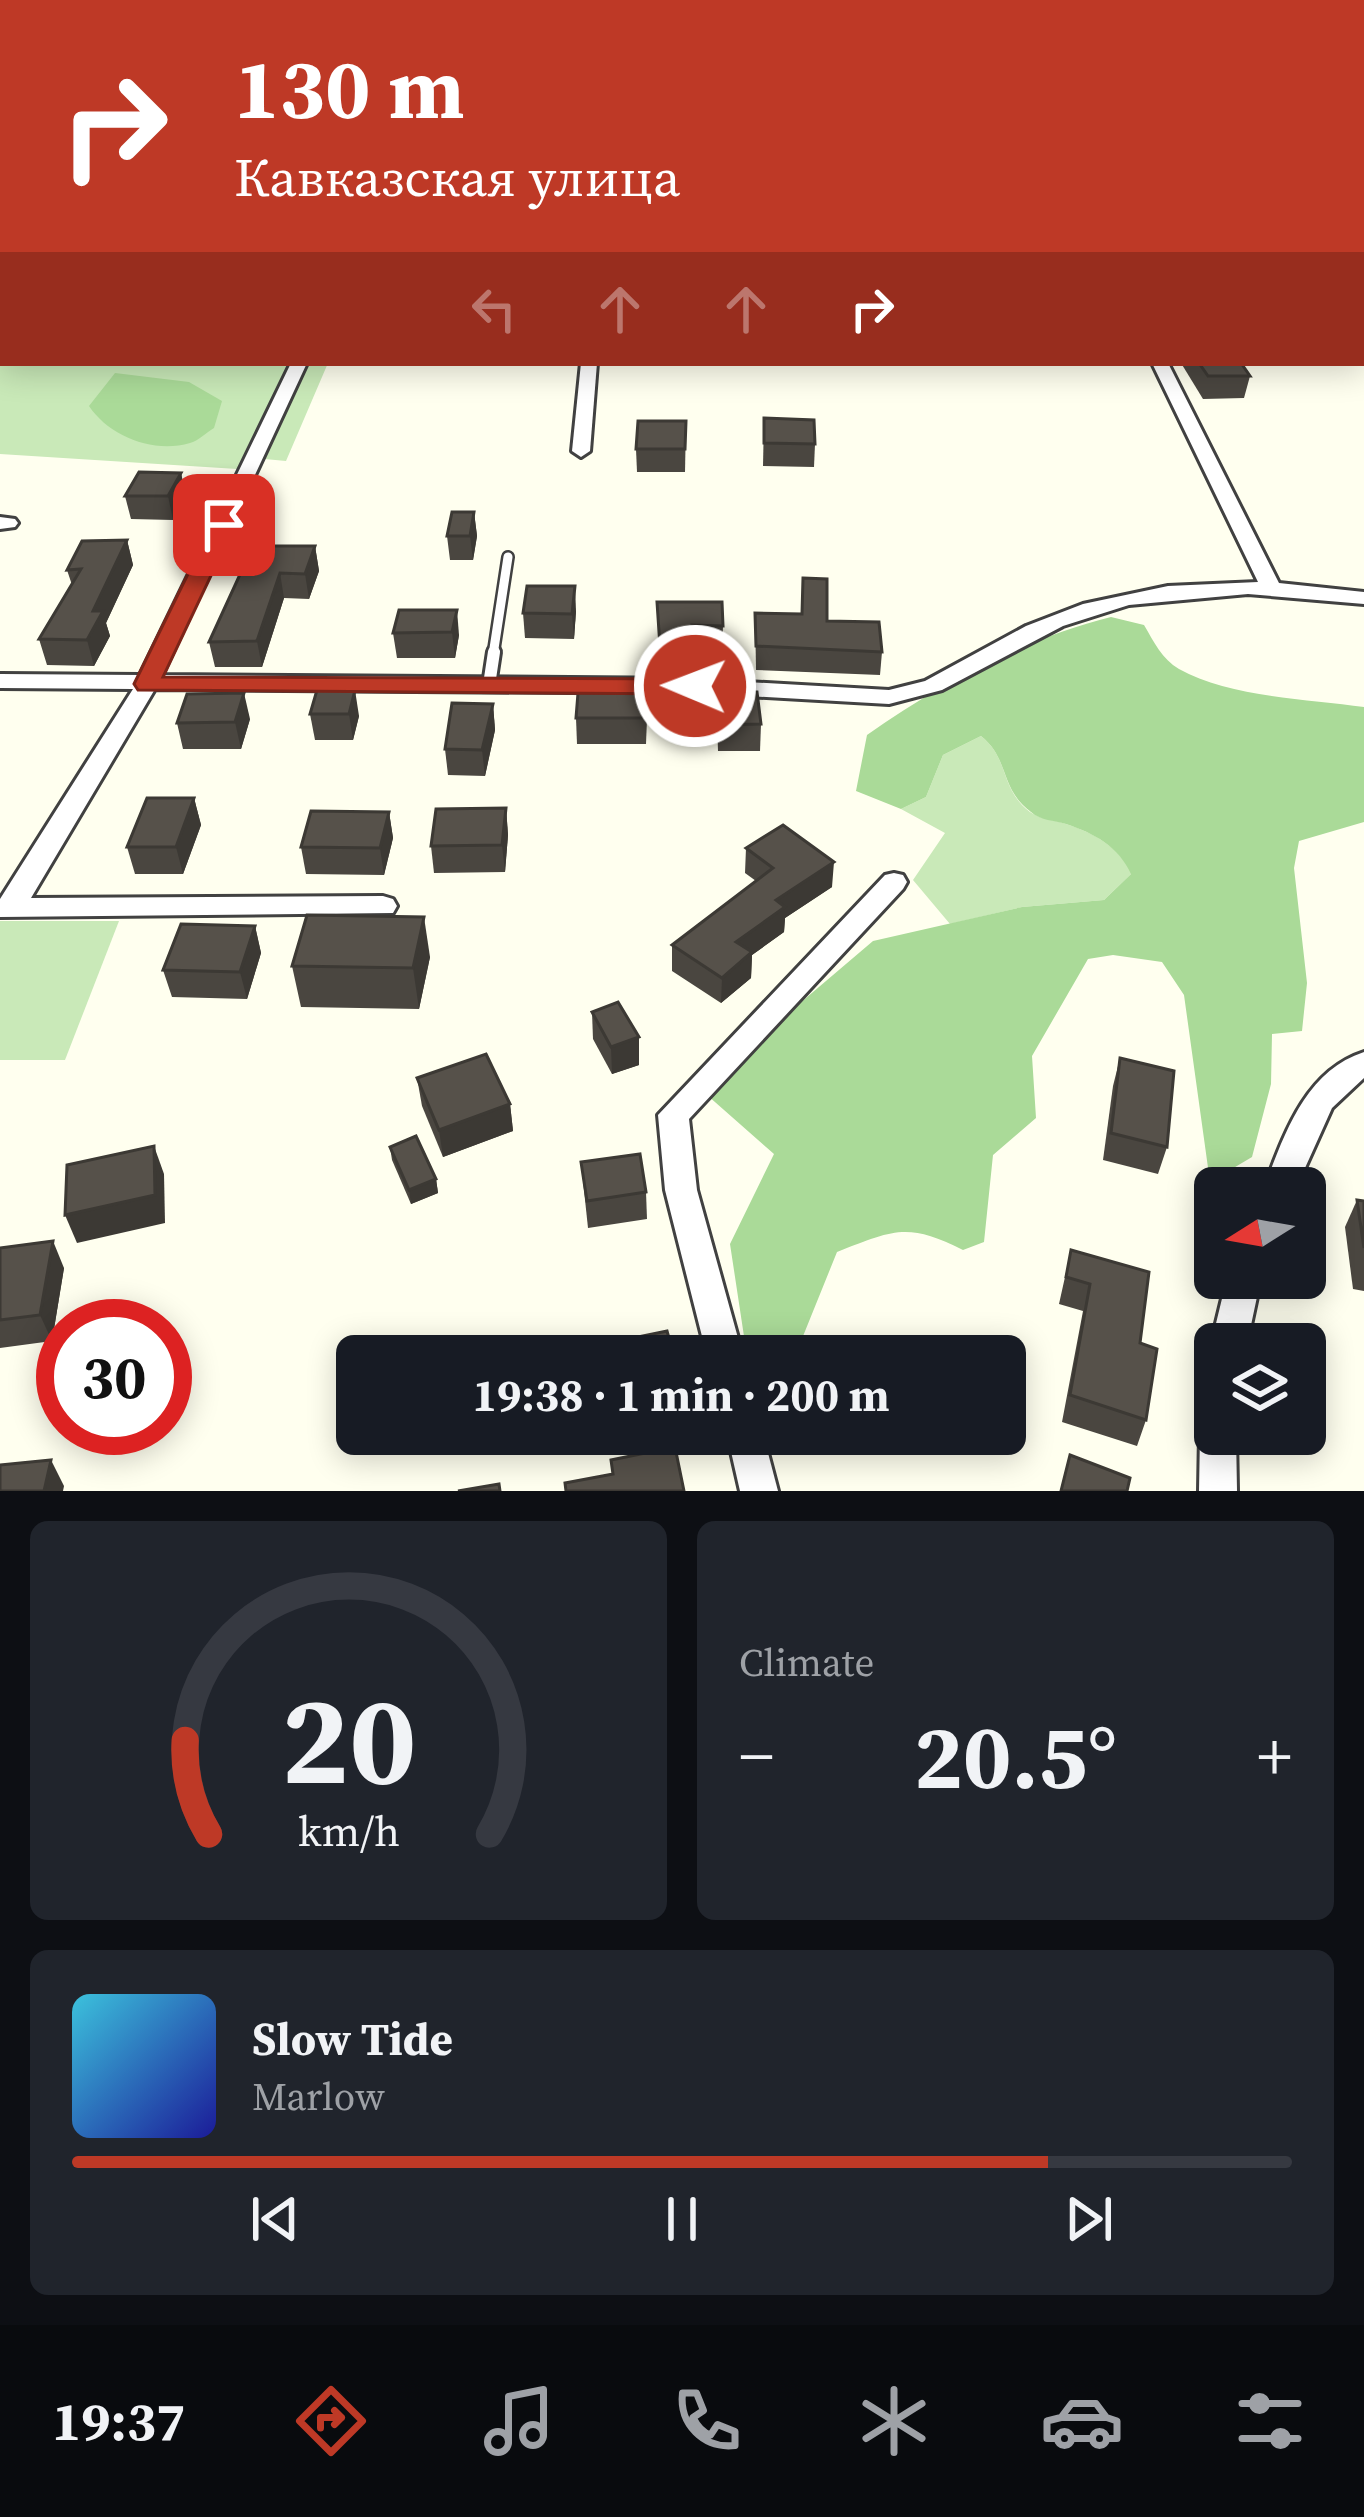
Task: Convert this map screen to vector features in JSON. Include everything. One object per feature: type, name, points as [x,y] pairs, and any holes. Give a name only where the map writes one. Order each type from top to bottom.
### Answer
[{"type":"street","points":[[6,908],[147,684],[298,366]]},
{"type":"street","points":[[581,451],[589,366]]},
{"type":"street","points":[[1161,366],[1272,589]]},
{"type":"street","points":[[0,681],[695,686],[889,697],[918,694],[949,680],[1056,620],[1135,599],[1272,589],[1364,598]]},
{"type":"street","points":[[719,1335],[680,1190],[673,1115],[894,882]]},
{"type":"street","points":[[6,908],[383,906]]},
{"type":"street","points":[[1289,1167],[1304,1130],[1353,1068]]},
{"type":"street","points":[[750,1455],[759,1491]]},
{"type":"street","points":[[1218,1455],[1218,1491]]},
{"type":"lane","points":[[489,685],[508,557]]},
{"type":"green space","points":[[0,366],[327,366],[286,461],[245,457],[237,469],[0,454]]},
{"type":"green space","points":[[115,373],[189,382],[222,401],[214,428],[193,442],[176,446],[147,444],[120,434],[89,406]]},
{"type":"green space","points":[[1111,617],[1144,625],[1168,660],[1199,678],[1269,696],[1364,707],[1364,822],[1299,841],[1294,868],[1307,983],[1302,1031],[1272,1034],[1271,1084],[1252,1157],[1235,1167],[1208,1167],[1184,995],[1162,962],[1113,955],[1088,959],[1032,1056],[1036,1118],[993,1155],[984,1242],[963,1250],[914,1233],[873,1238],[837,1252],[803,1335],[744,1335],[730,1244],[774,1154],[707,1095],[739,1055],[873,941],[1022,907],[1104,900],[1131,874],[1104,842],[1039,817],[1021,803],[997,754],[981,736],[943,755],[926,797],[901,809],[856,791],[867,735],[984,665]]},
{"type":"green space","points":[[981,736],[997,754],[1013,793],[1030,812],[1096,837],[1127,864],[1132,873],[1104,900],[1022,907],[950,924],[913,880],[945,833],[901,809],[926,797],[943,755]]},
{"type":"green space","points":[[0,921],[119,921],[65,1060],[0,1060]]},
{"type":"building","points":[[1201,366],[1243,366],[1250,376],[1208,376]]},
{"type":"building","points":[[764,418],[814,420],[815,444],[764,443]]},
{"type":"building","points":[[638,421],[686,421],[685,449],[636,449]]},
{"type":"building","points":[[139,472],[181,473],[168,496],[125,496]]},
{"type":"building","points":[[452,512],[474,512],[470,536],[447,536]]},
{"type":"building","points":[[127,540],[93,611],[103,611],[87,640],[39,639],[81,569],[67,570],[82,541]]},
{"type":"building","points":[[253,546],[315,546],[305,574],[280,573],[257,641],[209,642]]},
{"type":"building","points":[[803,578],[827,579],[827,621],[879,622],[882,652],[756,646],[755,613],[802,614]]},
{"type":"building","points":[[527,586],[575,586],[572,614],[523,613]]},
{"type":"building","points":[[657,602],[722,602],[723,626],[692,625],[694,646],[660,647]]},
{"type":"building","points":[[399,610],[457,610],[452,632],[393,633]]},
{"type":"building","points":[[317,690],[355,690],[349,714],[310,714]]},
{"type":"building","points":[[716,692],[757,692],[761,724],[718,725]]},
{"type":"building","points":[[244,693],[235,722],[177,723],[187,694]]},
{"type":"building","points":[[578,693],[646,693],[645,718],[576,718]]},
{"type":"building","points":[[452,703],[493,704],[482,750],[445,749]]},
{"type":"building","points":[[147,798],[194,798],[176,847],[127,847]]},
{"type":"building","points":[[506,808],[502,845],[431,846],[436,809]]},
{"type":"building","points":[[311,811],[389,812],[380,848],[301,847]]},
{"type":"building","points":[[783,825],[834,862],[776,900],[785,907],[736,942],[752,952],[722,978],[672,945],[773,868],[746,848]]},
{"type":"building","points":[[307,915],[424,917],[413,968],[292,966]]},
{"type":"building","points":[[181,924],[255,926],[240,972],[163,970]]},
{"type":"building","points":[[618,1002],[639,1037],[611,1047],[592,1012]]},
{"type":"building","points":[[486,1054],[510,1104],[439,1130],[417,1078]]},
{"type":"building","points":[[1120,1058],[1174,1071],[1167,1147],[1111,1133]]},
{"type":"building","points":[[416,1136],[436,1179],[409,1190],[390,1147]]},
{"type":"building","points":[[154,1146],[155,1195],[65,1215],[67,1165]]},
{"type":"building","points":[[640,1154],[646,1192],[587,1201],[581,1162]]},
{"type":"building","points":[[1357,1200],[1364,1201],[1364,1248]]},
{"type":"building","points":[[53,1241],[43,1299],[36,1299],[36,1316],[0,1320],[0,1248]]},
{"type":"building","points":[[1071,1250],[1149,1272],[1140,1343],[1157,1349],[1146,1420],[1070,1395],[1090,1284],[1066,1277]]},
{"type":"building","points":[[677,1455],[684,1491],[566,1491],[565,1483],[613,1474],[611,1460]]},
{"type":"building","points":[[1070,1455],[1130,1478],[1127,1491],[1061,1491]]},
{"type":"building","points":[[51,1460],[44,1491],[0,1491],[0,1465]]},
{"type":"building","points":[[499,1484],[500,1491],[458,1491]]},
{"type":"route","points":[[224,525],[147,684],[695,686]]}]
